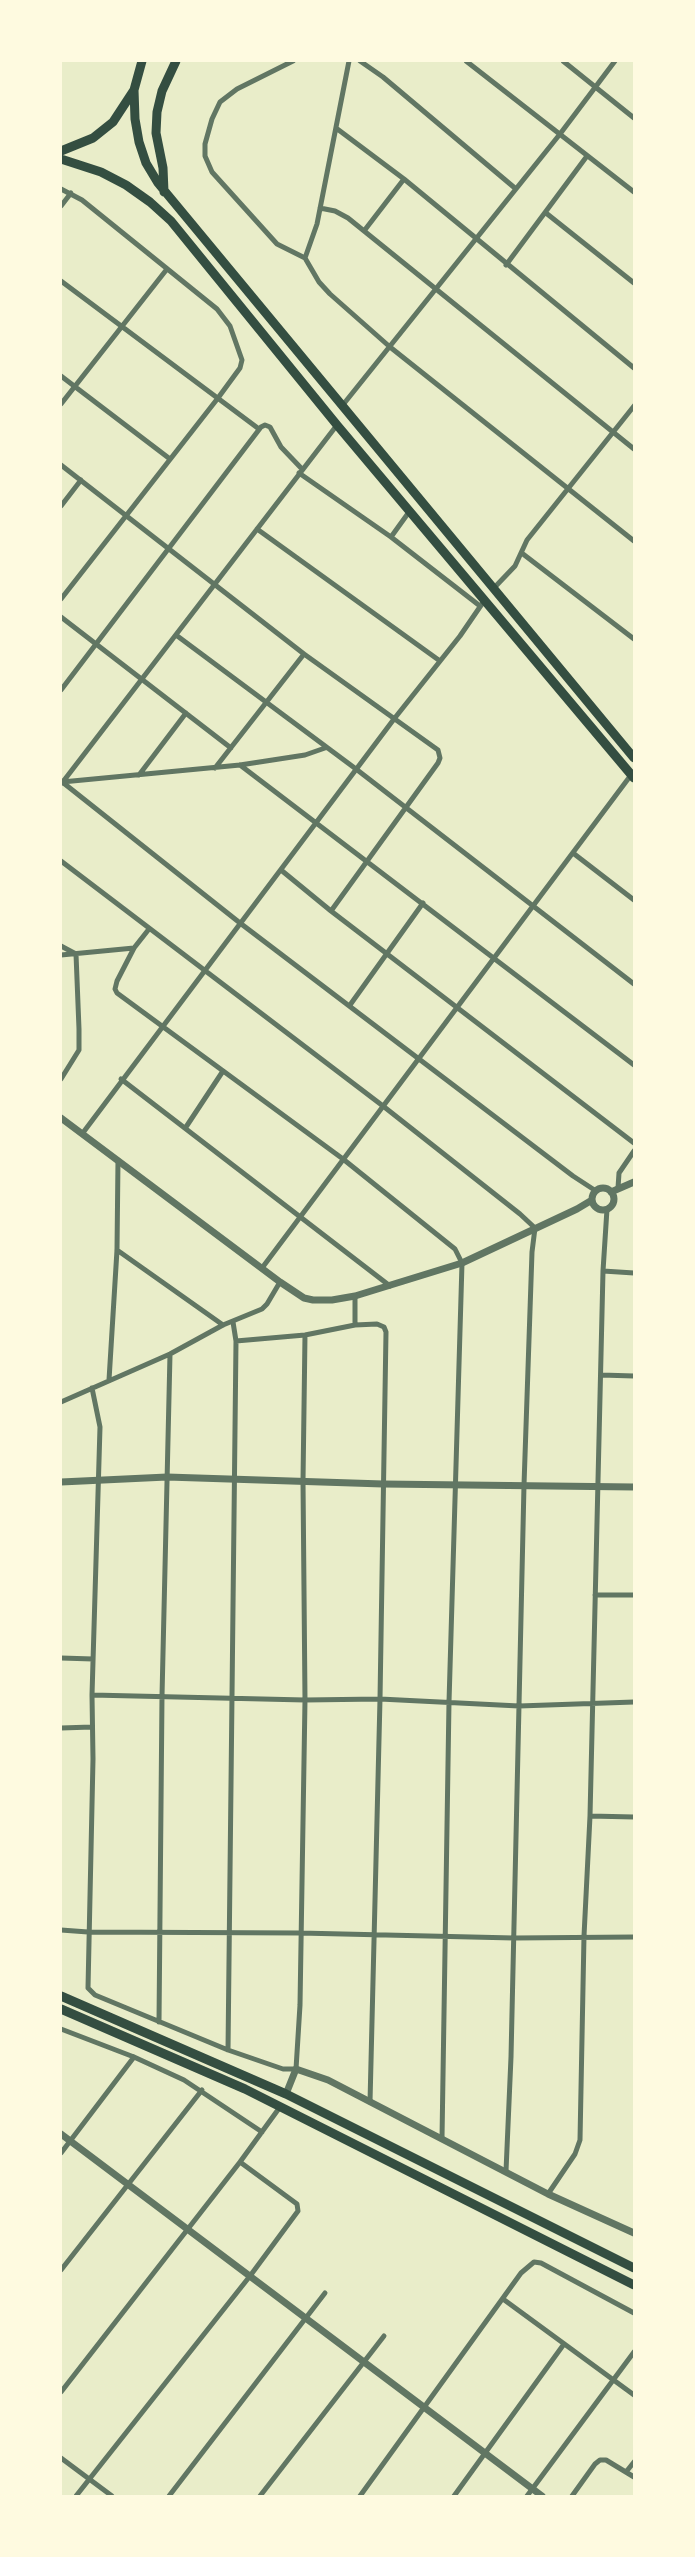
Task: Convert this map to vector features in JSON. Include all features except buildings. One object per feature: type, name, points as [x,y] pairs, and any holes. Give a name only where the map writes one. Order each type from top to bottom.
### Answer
[{"type":"main road","points":[[61,151],[82,144],[104,131],[121,112],[134,90],[142,61]]},
{"type":"main road","points":[[164,192],[163,168],[156,133],[157,112],[162,91],[176,61]]},
{"type":"main road","points":[[134,90],[138,142],[152,174],[164,192],[634,758]]},
{"type":"main road","points":[[61,159],[114,178],[138,193],[161,211],[190,243],[482,603],[632,777]]},
{"type":"main road","points":[[61,1996],[286,2094],[634,2268]]},
{"type":"main road","points":[[61,2009],[172,2056],[280,2107],[634,2285]]},
{"type":"main road","points":[[607,2254],[634,2262]]},
{"type":"main road","points":[[603,2270],[634,2290]]},
{"type":"street","points":[[293,61],[225,97],[212,119],[204,150],[212,172],[273,240],[281,247],[305,258],[324,288],[390,346],[634,541]]},
{"type":"street","points":[[305,258],[314,235],[349,61]]},
{"type":"street","points":[[360,61],[377,72],[516,189]]},
{"type":"street","points":[[466,61],[634,192]]},
{"type":"street","points":[[562,61],[634,118]]},
{"type":"street","points":[[342,406],[560,134],[614,61]]},
{"type":"street","points":[[336,128],[404,179],[506,265],[634,368]]},
{"type":"street","points":[[506,265],[587,156]]},
{"type":"street","points":[[364,230],[404,179]]},
{"type":"street","points":[[61,189],[71,193],[222,314],[230,326],[241,351],[240,368],[61,599]]},
{"type":"street","points":[[61,206],[71,193]]},
{"type":"street","points":[[320,208],[342,214],[364,230],[435,290],[634,449]]},
{"type":"street","points":[[546,213],[634,283]]},
{"type":"street","points":[[61,404],[167,269]]},
{"type":"street","points":[[61,281],[259,429]]},
{"type":"street","points":[[61,376],[170,459]]},
{"type":"street","points":[[492,589],[516,566],[523,554],[527,540],[634,406]]},
{"type":"street","points":[[61,690],[259,429],[265,425],[270,427],[281,447],[300,471],[482,603],[282,870],[121,1079],[82,1134]]},
{"type":"street","points":[[62,782],[337,425]]},
{"type":"street","points":[[61,465],[304,654],[438,750],[440,754],[438,763],[330,911]]},
{"type":"street","points":[[61,506],[81,480]]},
{"type":"street","points":[[391,537],[409,512]]},
{"type":"street","points":[[257,528],[440,661]]},
{"type":"street","points":[[523,554],[634,639]]},
{"type":"street","points":[[61,617],[231,748]]},
{"type":"street","points":[[176,635],[356,769],[634,984]]},
{"type":"street","points":[[214,768],[304,654]]},
{"type":"street","points":[[139,775],[186,713]]},
{"type":"street","points":[[62,782],[240,765],[305,756],[326,748]]},
{"type":"street","points":[[240,765],[318,822],[634,1066]]},
{"type":"street","points":[[262,1268],[572,853],[632,777]]},
{"type":"street","points":[[62,782],[240,923],[420,1057],[573,1176],[596,1191],[606,1189],[611,1192],[613,1202],[607,1209],[603,1271],[580,2140],[575,2154],[548,2194]]},
{"type":"street","points":[[572,853],[634,900]]},
{"type":"street","points":[[61,861],[383,1106],[520,1214],[535,1228]]},
{"type":"street","points":[[282,870],[330,911],[634,1143]]},
{"type":"street","points":[[350,1005],[385,953],[423,903]]},
{"type":"street","points":[[149,929],[134,948],[117,981],[115,989],[121,996],[343,1159],[455,1250],[462,1263],[444,1937],[442,2138]]},
{"type":"street","points":[[61,946],[76,954]]},
{"type":"street","points":[[61,955],[134,948]]},
{"type":"street","points":[[61,1079],[79,1050],[76,954]]},
{"type":"street","points":[[186,1127],[223,1070]]},
{"type":"street","points":[[121,1079],[391,1286]]},
{"type":"street","points":[[61,1118],[280,1282],[304,1298],[313,1300],[332,1300],[355,1296],[462,1263],[577,1209],[592,1200],[596,1191]]},
{"type":"street","points":[[618,1188],[619,1174],[634,1151]]},
{"type":"street","points":[[109,1380],[117,1250],[118,1160]]},
{"type":"street","points":[[611,1192],[634,1182]]},
{"type":"street","points":[[592,1200],[597,1208],[607,1209]]},
{"type":"street","points":[[506,2171],[514,1938],[524,1485],[530,1372],[532,1252],[535,1228]]},
{"type":"street","points":[[117,1250],[223,1325]]},
{"type":"street","points":[[603,1271],[634,1272]]},
{"type":"street","points":[[61,1402],[170,1354],[223,1325],[262,1309],[280,1282]]},
{"type":"street","points":[[355,1296],[356,1325]]},
{"type":"street","points":[[228,2050],[236,1341],[233,1322]]},
{"type":"street","points":[[236,1341],[305,1335],[356,1325],[377,1324],[384,1327],[386,1332],[380,1699],[370,2102]]},
{"type":"street","points":[[286,2094],[296,2069],[300,2005],[305,1700],[303,1481],[305,1335]]},
{"type":"street","points":[[159,2022],[162,1696],[170,1354]]},
{"type":"street","points":[[601,1375],[634,1376]]},
{"type":"street","points":[[92,1388],[100,1427],[97,1481],[98,1549],[92,1695],[90,1891],[86,1982],[90,1992],[228,2050],[284,2069],[296,2069],[328,2080],[548,2194],[634,2233]]},
{"type":"street","points":[[61,1482],[167,1478],[234,1478],[455,1486],[634,1487]]},
{"type":"street","points":[[595,1595],[634,1595]]},
{"type":"street","points":[[61,1658],[93,1659]]},
{"type":"street","points":[[92,1695],[305,1700],[380,1699],[519,1706],[634,1702]]},
{"type":"street","points":[[61,1728],[92,1727]]},
{"type":"street","points":[[590,1816],[634,1816]]},
{"type":"street","points":[[61,1930],[88,1932],[300,1933],[514,1938],[634,1937]]},
{"type":"street","points":[[62,2031],[134,2057],[202,2090],[262,2132]]},
{"type":"street","points":[[61,2153],[134,2057]]},
{"type":"street","points":[[61,2270],[202,2090]]},
{"type":"street","points":[[61,2392],[188,2230],[280,2107]]},
{"type":"street","points":[[61,2134],[542,2496]]},
{"type":"street","points":[[76,2496],[250,2276],[299,2208],[297,2204],[240,2162]]},
{"type":"street","points":[[360,2496],[528,2266],[534,2262],[541,2262],[634,2313]]},
{"type":"street","points":[[169,2496],[325,2293]]},
{"type":"street","points":[[503,2299],[634,2395]]},
{"type":"street","points":[[260,2496],[384,2336]]},
{"type":"street","points":[[454,2496],[564,2344]]},
{"type":"street","points":[[527,2496],[634,2352]]},
{"type":"street","points":[[61,2458],[112,2496]]},
{"type":"street","points":[[572,2496],[594,2464],[600,2460],[606,2460],[634,2477]]},
{"type":"street","points":[[626,2472],[634,2462]]}]
